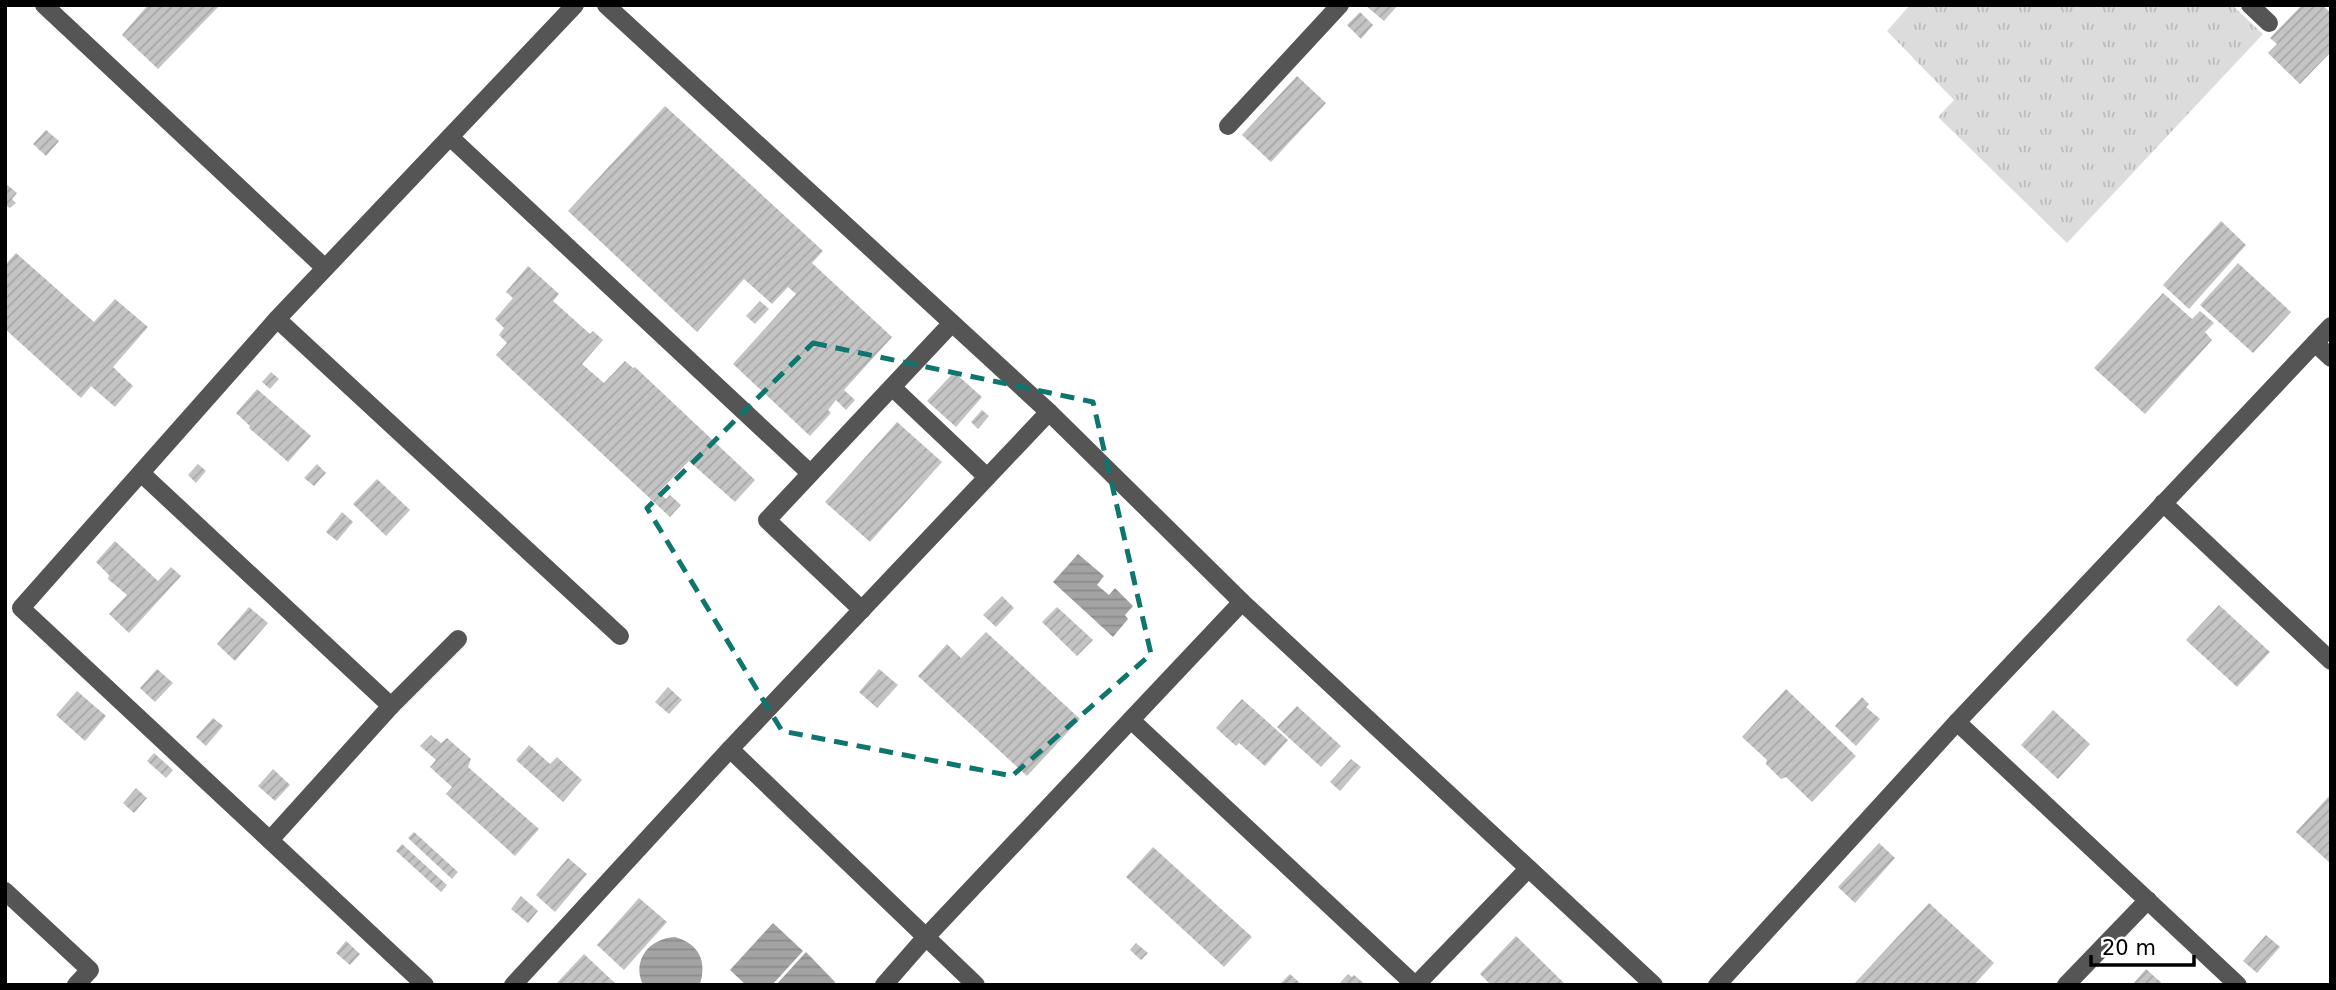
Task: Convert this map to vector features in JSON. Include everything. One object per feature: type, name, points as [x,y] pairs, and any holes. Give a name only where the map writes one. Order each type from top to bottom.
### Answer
[{"type":"lane","points":[[44,5],[325,268]]},
{"type":"lane","points":[[425,985],[21,608],[277,319],[575,5]]},
{"type":"lane","points":[[606,5],[1049,412],[1242,602],[1654,985]]},
{"type":"lane","points":[[1228,126],[1340,5]]},
{"type":"lane","points":[[2250,5],[2269,23]]},
{"type":"lane","points":[[450,137],[810,473]]},
{"type":"lane","points":[[277,319],[620,636]]},
{"type":"lane","points":[[862,610],[767,520],[952,323]]},
{"type":"lane","points":[[1717,985],[1957,722],[2331,326]]},
{"type":"lane","points":[[2315,343],[2331,358]]},
{"type":"lane","points":[[892,387],[987,477]]},
{"type":"lane","points":[[513,985],[730,749],[1049,412]]},
{"type":"lane","points":[[141,473],[391,706]]},
{"type":"lane","points":[[2163,503],[2331,661]]},
{"type":"lane","points":[[884,985],[925,938],[1242,602]]},
{"type":"lane","points":[[270,840],[391,706],[458,639]]},
{"type":"lane","points":[[1131,720],[1416,985],[1528,869]]},
{"type":"lane","points":[[1957,722],[2238,985]]},
{"type":"lane","points":[[730,749],[976,985]]},
{"type":"lane","points":[[5,891],[90,971],[76,985]]},
{"type":"lane","points":[[2066,985],[2148,900]]},
{"type":"highlighted area","points":[[813,343],[1093,402],[1151,654],[1012,776],[782,731],[647,508]]},
{"type":"green space","points":[[1910,5],[2232,5],[2263,34],[2067,243],[1938,117],[1954,100],[1887,31]]},
{"type":"shaded area","points":[[1078,554],[1104,576],[1097,585],[1109,595],[1115,588],[1133,606],[1125,615],[1128,619],[1113,637],[1053,582]]},
{"type":"shaded area","points":[[773,923],[803,951],[772,985],[746,985],[730,970]]},
{"type":"shaded area","points":[[675,937],[690,944],[699,954],[702,968],[700,984],[643,985],[639,967],[645,952],[658,941]]},
{"type":"shaded area","points":[[806,952],[835,982],[833,985],[776,985]]},
{"type":"building","points":[[148,5],[220,5],[158,69],[122,35]]},
{"type":"building","points":[[1365,5],[1398,5],[1384,21]]},
{"type":"building","points":[[2302,5],[2322,5],[2331,13],[2331,52],[2300,84],[2268,53],[2277,44],[2270,38]]},
{"type":"building","points":[[1360,12],[1373,25],[1361,39],[1347,25]]},
{"type":"building","points":[[1297,76],[1326,103],[1271,162],[1242,135]]},
{"type":"building","points":[[665,106],[823,251],[812,263],[892,337],[844,390],[855,400],[846,410],[836,400],[828,410],[831,413],[810,436],[733,364],[796,294],[788,287],[772,304],[744,279],[697,332],[568,211]]},
{"type":"building","points":[[46,130],[59,141],[46,156],[33,144]]},
{"type":"building","points":[[5,183],[17,193],[12,199],[16,203],[10,208],[5,205]]},
{"type":"building","points":[[2221,221],[2246,245],[2189,309],[2163,285]]},
{"type":"building","points":[[16,253],[94,322],[115,299],[148,327],[113,367],[133,386],[115,407],[91,386],[81,398],[5,329],[5,265]]},
{"type":"building","points":[[2238,263],[2291,312],[2253,353],[2200,305]]},
{"type":"building","points":[[528,266],[559,294],[553,301],[590,334],[593,331],[603,340],[582,364],[604,383],[625,361],[635,367],[755,480],[735,502],[689,461],[659,492],[666,499],[670,495],[681,505],[670,517],[496,355],[507,343],[499,335],[504,328],[495,319],[513,298],[506,292]]},
{"type":"building","points":[[2163,293],[2192,319],[2200,311],[2214,323],[2205,332],[2212,340],[2145,414],[2094,368]]},
{"type":"building","points":[[760,301],[769,309],[755,324],[746,316]]},
{"type":"building","points":[[271,372],[279,379],[270,389],[262,382]]},
{"type":"building","points":[[954,372],[982,397],[956,427],[927,401]]},
{"type":"building","points":[[257,389],[311,436],[288,462],[236,413]]},
{"type":"building","points":[[982,410],[989,416],[978,429],[971,422]]},
{"type":"building","points":[[897,422],[942,462],[870,542],[825,502]]},
{"type":"building","points":[[198,464],[206,471],[196,483],[188,475]]},
{"type":"building","points":[[317,464],[326,473],[314,486],[304,478]]},
{"type":"building","points":[[377,479],[410,510],[386,536],[353,504]]},
{"type":"building","points":[[342,512],[353,522],[337,541],[326,532]]},
{"type":"building","points":[[115,541],[158,581],[171,567],[181,576],[129,633],[109,614],[127,595],[108,579],[109,575],[96,562]]},
{"type":"building","points":[[1002,596],[1014,608],[996,627],[983,615]]},
{"type":"building","points":[[2219,605],[2270,652],[2237,687],[2186,640]]},
{"type":"building","points":[[249,607],[268,623],[235,661],[217,644]]},
{"type":"building","points":[[1057,607],[1093,640],[1077,656],[1042,622]]},
{"type":"building","points":[[986,632],[1080,719],[1027,776],[918,676],[947,644],[961,658]]},
{"type":"building","points":[[157,669],[173,683],[155,702],[140,688]]},
{"type":"building","points":[[879,669],[898,685],[877,708],[859,692]]},
{"type":"building","points":[[668,687],[682,700],[669,714],[655,702]]},
{"type":"building","points":[[1786,689],[1856,756],[1812,802],[1786,777],[1781,779],[1766,764],[1767,760],[1742,737]]},
{"type":"building","points":[[77,691],[106,716],[85,741],[56,715]]},
{"type":"building","points":[[1862,697],[1869,704],[1866,707],[1880,719],[1856,746],[1835,726]]},
{"type":"building","points":[[1242,699],[1288,740],[1265,766],[1239,743],[1236,746],[1216,728]]},
{"type":"building","points":[[1297,706],[1341,746],[1321,767],[1277,727]]},
{"type":"building","points":[[2053,710],[2090,744],[2058,779],[2021,745]]},
{"type":"building","points":[[213,718],[223,726],[206,746],[196,737]]},
{"type":"building","points":[[431,735],[441,743],[447,738],[471,759],[468,767],[539,829],[515,856],[446,794],[452,787],[430,767],[436,760],[420,746]]},
{"type":"building","points":[[529,745],[550,764],[557,757],[582,780],[563,802],[516,760]]},
{"type":"building","points":[[154,753],[173,770],[166,778],[147,761]]},
{"type":"building","points":[[1351,759],[1361,767],[1340,791],[1330,782]]},
{"type":"building","points":[[273,769],[290,785],[275,801],[258,786]]},
{"type":"building","points":[[136,788],[147,798],[134,813],[123,803]]},
{"type":"building","points":[[2331,794],[2331,864],[2296,832]]},
{"type":"building","points":[[414,832],[458,872],[452,879],[408,838]]},
{"type":"building","points":[[1879,843],[1895,858],[1855,903],[1838,887]]},
{"type":"building","points":[[402,844],[447,885],[441,892],[396,851]]},
{"type":"building","points":[[1153,847],[1252,937],[1224,967],[1126,877]]},
{"type":"building","points":[[568,858],[587,874],[555,912],[536,895]]},
{"type":"building","points":[[521,896],[538,911],[528,923],[511,909]]},
{"type":"building","points":[[639,898],[667,922],[624,970],[597,945]]},
{"type":"building","points":[[1929,903],[1994,963],[1974,985],[1853,985]]},
{"type":"building","points":[[2266,935],[2280,947],[2257,973],[2243,961]]},
{"type":"building","points":[[1516,936],[1566,985],[1491,985],[1480,974]]},
{"type":"building","points":[[346,941],[360,954],[350,965],[336,953]]},
{"type":"building","points":[[1136,943],[1148,953],[1141,960],[1130,950]]},
{"type":"building","points":[[584,954],[617,985],[555,985]]},
{"type":"building","points":[[2146,969],[2164,985],[2132,985]]},
{"type":"building","points":[[1290,974],[1302,985],[1281,983]]},
{"type":"building","points":[[1348,974],[1352,977],[1354,975],[1366,985],[1338,985]]}]
